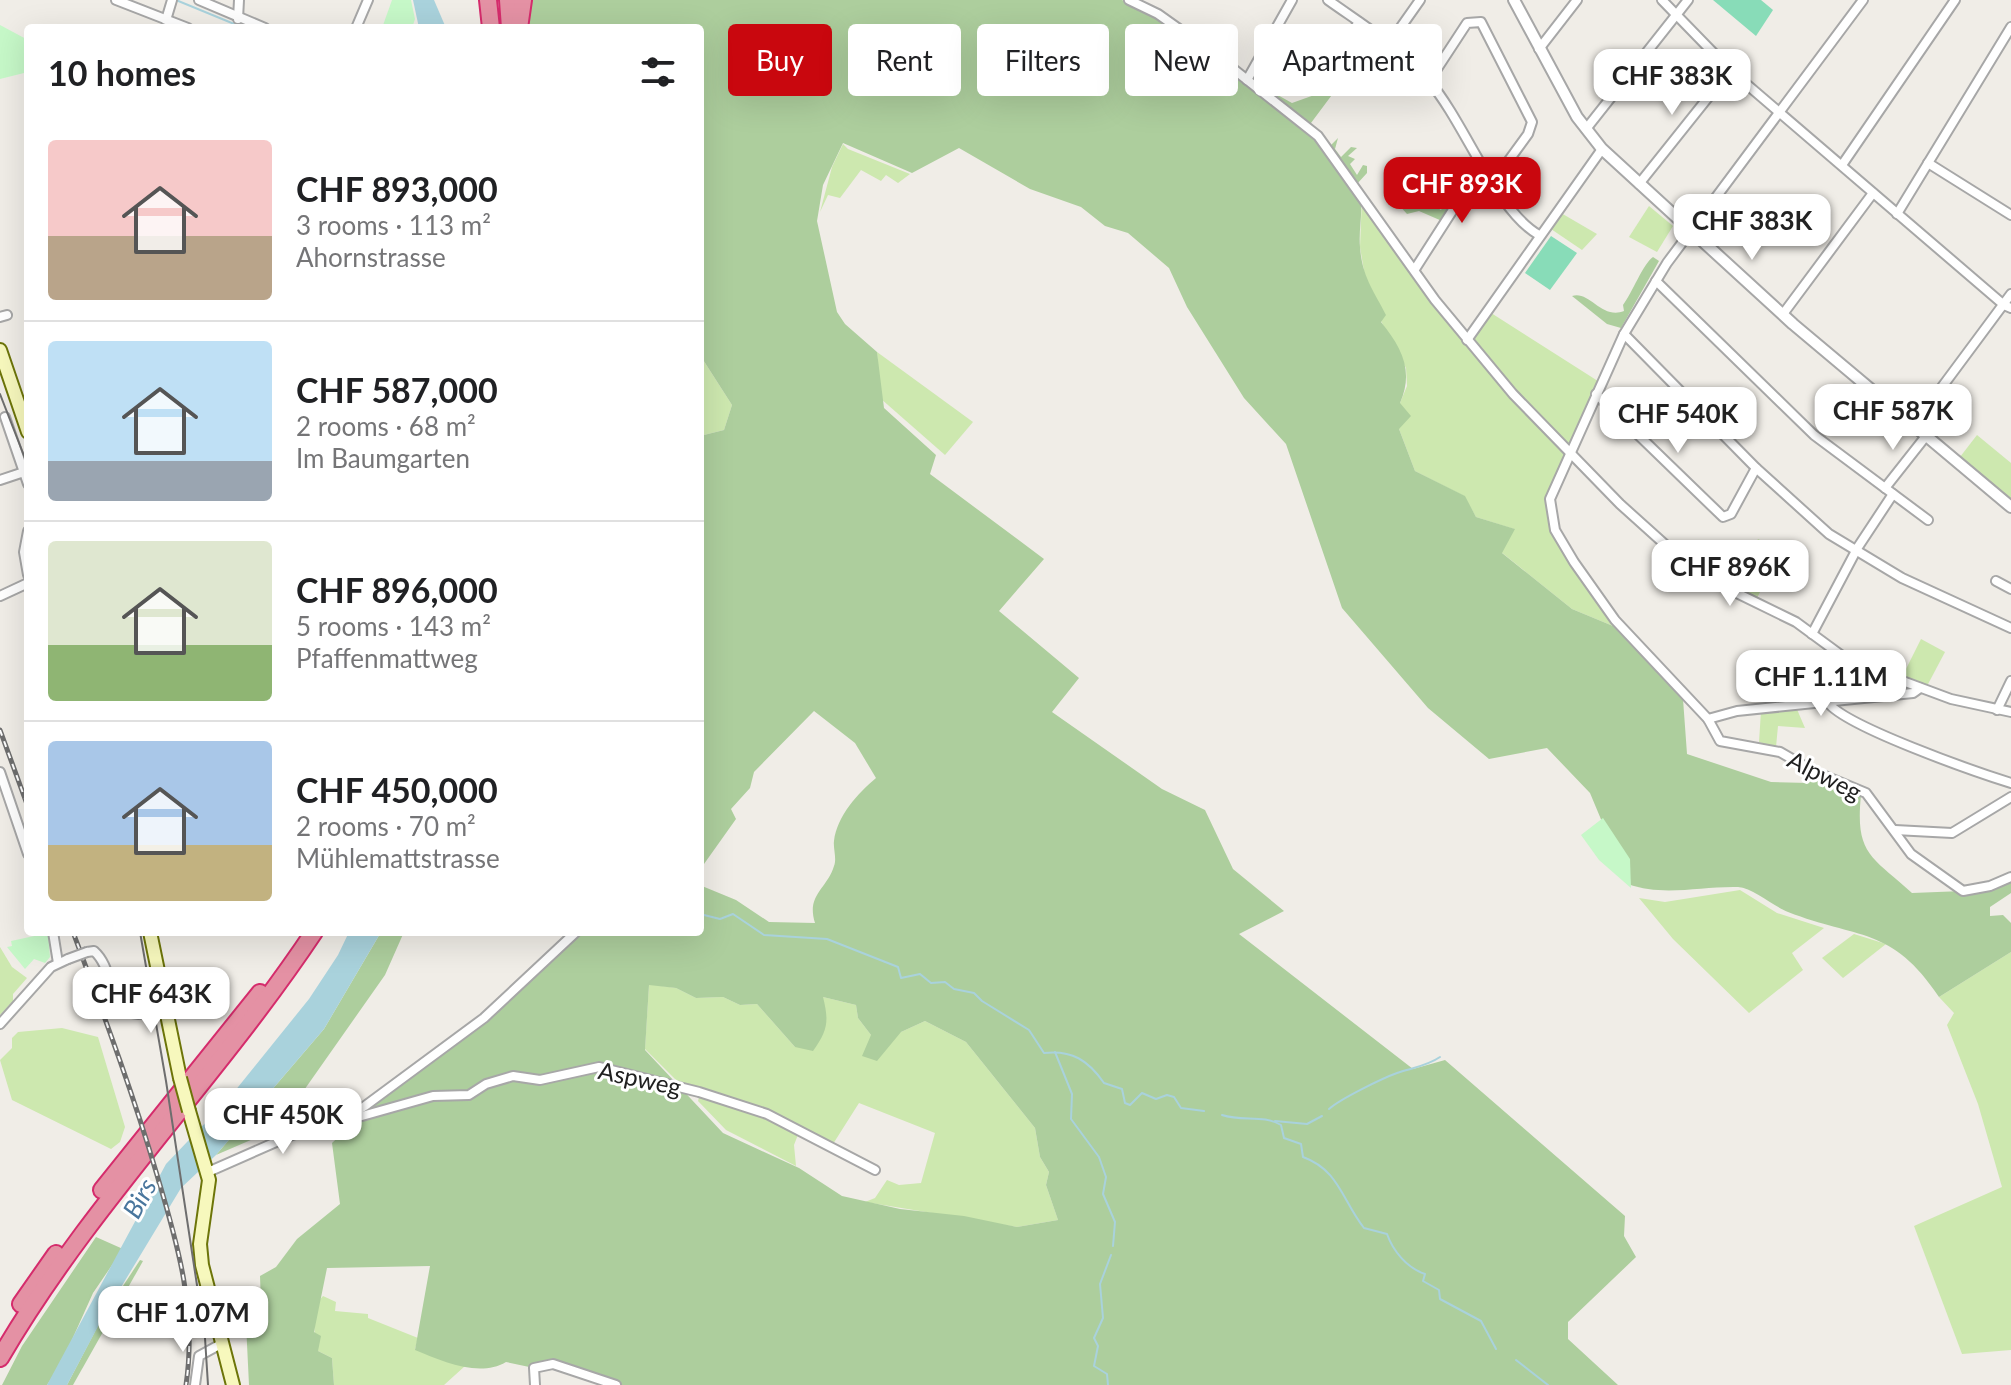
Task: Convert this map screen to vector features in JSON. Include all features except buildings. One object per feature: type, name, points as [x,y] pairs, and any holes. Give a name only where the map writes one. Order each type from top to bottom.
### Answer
[{"type":"highway","points":[[488,0],[491,24]]},
{"type":"highway","points":[[498,0],[500,24]]},
{"type":"highway","points":[[508,0],[510,24]]},
{"type":"highway","points":[[520,24],[523,0]]},
{"type":"highway","points":[[0,1338],[86,1212],[239,1022],[299,936]]},
{"type":"highway","points":[[0,1358],[96,1216],[246,1031],[311,936]]},
{"type":"main road","points":[[0,350],[24,420]]},
{"type":"main road","points":[[151,936],[163,1009],[208,1172],[209,1199],[201,1254],[230,1382]]},
{"type":"street","points":[[116,0],[177,24]]},
{"type":"street","points":[[199,0],[256,24]]},
{"type":"street","points":[[239,0],[239,17]]},
{"type":"street","points":[[358,24],[368,0]]},
{"type":"street","points":[[1129,0],[1158,14],[1318,136],[1467,340],[1513,394],[1620,504],[1688,564],[1708,579],[1796,622],[1849,661],[1920,688],[2011,712]]},
{"type":"street","points":[[1278,24],[1292,0]]},
{"type":"street","points":[[1403,24],[1420,0]]},
{"type":"street","points":[[1514,0],[1586,129],[1602,149],[1783,314],[2011,507]]},
{"type":"street","points":[[1539,49],[1577,0]]},
{"type":"street","points":[[1662,0],[1730,70],[2007,307]]},
{"type":"street","points":[[1586,129],[1688,0]]},
{"type":"street","points":[[1863,0],[1689,228],[1624,334],[1550,499],[1555,530],[1615,620],[1708,719],[1737,711],[1913,693],[1920,688]]},
{"type":"street","points":[[1842,165],[1955,0]]},
{"type":"street","points":[[166,20],[171,2]]},
{"type":"street","points":[[1333,2],[1362,24]]},
{"type":"street","points":[[1442,61],[1467,23],[1481,22],[1532,122],[1528,134],[1493,182]]},
{"type":"street","points":[[1897,214],[2011,27]]},
{"type":"street","points":[[1247,80],[1254,67]]},
{"type":"street","points":[[1639,184],[1730,70]]},
{"type":"street","points":[[1439,96],[1483,163],[1512,215],[1539,235]]},
{"type":"street","points":[[1467,340],[1602,149]]},
{"type":"street","points":[[1415,269],[1483,163]]},
{"type":"street","points":[[1928,163],[2011,215]]},
{"type":"street","points":[[1783,314],[1873,193]]},
{"type":"street","points":[[1656,281],[1814,435],[1928,520]]},
{"type":"street","points":[[1913,426],[2007,307],[2011,294]]},
{"type":"street","points":[[1624,334],[1756,468],[1829,534],[1902,578],[2011,628]]},
{"type":"street","points":[[1596,394],[1723,517],[1731,514],[1756,468]]},
{"type":"street","points":[[0,480],[24,472],[5,417]]},
{"type":"street","points":[[1885,488],[1926,436]]},
{"type":"street","points":[[1812,634],[1857,551],[1893,494]]},
{"type":"street","points":[[1996,581],[2011,589]]},
{"type":"street","points":[[0,596],[24,585]]},
{"type":"street","points":[[1997,710],[2011,681]]},
{"type":"street","points":[[1827,701],[1833,710],[1888,735],[2011,783]]},
{"type":"street","name":"Alpweg","points":[[1708,719],[1720,741],[1780,752],[1813,771],[1866,793],[1925,867],[1963,891],[1990,886],[2011,877]]},
{"type":"street","points":[[0,772],[24,842]]},
{"type":"street","points":[[1895,830],[1952,833],[2011,797]]},
{"type":"street","points":[[54,936],[58,963]]},
{"type":"street","points":[[208,1172],[292,1135],[348,1117],[484,1018],[572,936]]},
{"type":"street","points":[[0,1024],[58,963],[94,951],[102,959],[117,1001],[125,1012],[139,1014],[163,1009]]},
{"type":"street","name":"Aspweg","points":[[348,1117],[433,1096],[469,1095],[486,1084],[513,1076],[540,1080],[599,1067],[699,1092],[767,1114],[875,1170]]},
{"type":"street","points":[[195,1385],[199,1356],[221,1344]]},
{"type":"street","points":[[535,1385],[534,1368],[553,1364],[616,1385]]},
{"type":"green space","points":[[392,0],[411,0],[413,24],[383,24]]},
{"type":"green space","points":[[531,0],[1122,0],[1167,24],[1125,24],[1125,96],[1238,96],[1238,73],[1254,82],[1254,96],[1280,96],[1292,103],[1312,96],[1331,96],[1308,127],[1328,148],[1338,138],[1335,149],[1341,157],[1351,147],[1357,148],[1348,156],[1355,159],[1350,164],[1357,175],[1363,165],[1367,166],[1367,173],[1356,185],[1361,208],[1361,258],[1369,283],[1386,315],[1381,322],[1404,360],[1406,380],[1400,403],[1411,416],[1399,429],[1415,471],[1465,496],[1476,517],[1515,529],[1502,553],[1572,609],[1613,626],[1683,699],[1687,754],[1771,782],[1809,783],[1813,776],[1861,795],[1861,830],[1869,852],[1912,893],[1963,891],[2011,877],[2011,893],[1990,907],[1990,916],[2003,915],[2011,923],[2011,952],[1939,997],[1922,974],[1889,946],[1788,912],[1744,888],[1655,890],[1628,884],[1590,793],[1547,748],[1489,759],[1428,708],[1342,608],[1286,444],[1244,398],[1187,307],[1169,268],[1128,233],[1105,226],[1081,207],[1030,189],[959,148],[912,173],[843,143],[823,185],[817,221],[837,312],[845,324],[877,352],[884,408],[936,455],[930,474],[1044,559],[999,611],[1079,678],[1052,712],[1162,789],[1205,810],[1233,869],[1284,911],[1239,934],[1413,1069],[1445,1060],[1625,1216],[1624,1236],[1636,1257],[1568,1322],[1568,1339],[1618,1385],[616,1385],[553,1364],[534,1368],[506,1362],[495,1367],[472,1368],[415,1350],[430,1266],[327,1268],[314,1332],[321,1336],[318,1351],[332,1358],[334,1385],[249,1385],[245,1303],[261,1302],[260,1276],[276,1267],[297,1239],[340,1204],[332,1143],[577,936],[704,936],[704,887],[736,900],[769,922],[815,923],[813,906],[834,866],[834,841],[839,823],[856,798],[876,778],[855,743],[814,711],[754,772],[750,788],[731,809],[736,819],[704,864],[704,435],[724,430],[732,405],[704,361],[704,24],[527,24]],"holes":[[[649,985],[676,988],[696,998],[723,997],[740,1005],[757,1004],[795,1047],[813,1051],[826,1025],[823,997],[856,1005],[858,1018],[871,1035],[862,1056],[877,1061],[901,1032],[925,1021],[966,1042],[1035,1128],[1040,1157],[1049,1172],[1046,1185],[1058,1220],[1017,1227],[964,1216],[900,1209],[842,1196],[799,1168],[723,1133],[645,1050]]]},
{"type":"green space","points":[[1713,0],[1761,0],[1773,10],[1756,36]]},
{"type":"green space","points":[[0,25],[24,38],[24,73],[0,79]]},
{"type":"green space","points":[[843,144],[848,149],[910,174],[898,183],[886,175],[881,181],[861,170],[840,198],[828,195],[820,212],[832,167]]},
{"type":"green space","points":[[1458,163],[1456,173],[1465,186],[1442,221],[1419,211],[1407,214],[1398,204],[1400,201],[1410,207],[1433,205],[1441,210],[1446,202],[1441,197],[1457,191],[1456,182],[1447,175],[1446,170],[1451,164]]},
{"type":"green space","points":[[1362,197],[1467,339],[1488,311],[1601,383],[1553,486],[1551,519],[1615,620],[1613,626],[1572,609],[1501,552],[1514,529],[1476,517],[1464,496],[1415,471],[1399,429],[1400,403],[1407,386],[1406,368],[1381,321],[1365,277],[1360,247]]},
{"type":"green space","points":[[1649,206],[1673,226],[1657,252],[1629,237]]},
{"type":"green space","points":[[1561,213],[1597,234],[1582,250],[1551,229]]},
{"type":"green space","points":[[1551,236],[1577,253],[1550,290],[1525,273]]},
{"type":"green space","points":[[1653,257],[1659,261],[1621,328],[1607,324],[1572,296],[1584,297],[1609,312],[1624,311],[1623,305]]},
{"type":"green space","points":[[877,352],[973,422],[945,455],[880,398]]},
{"type":"green space","points":[[704,361],[732,405],[724,430],[704,435]]},
{"type":"green space","points":[[1977,435],[2011,463],[2011,502],[1960,457]]},
{"type":"green space","points":[[1758,539],[1781,551],[1757,598],[1734,586]]},
{"type":"green space","points":[[1921,639],[1945,652],[1927,686],[1902,677]]},
{"type":"green space","points":[[1796,707],[1805,728],[1778,726],[1776,747],[1759,742],[1761,711]]},
{"type":"green space","points":[[1603,818],[1630,859],[1631,888],[1599,860],[1581,835]]},
{"type":"green space","points":[[1740,890],[1777,913],[1824,928],[1792,953],[1803,970],[1749,1013],[1673,939],[1639,898],[1665,902]]},
{"type":"green space","points":[[1854,934],[1886,944],[1843,978],[1822,958]]},
{"type":"green space","points":[[48,936],[50,957],[45,963],[34,959],[25,969],[7,947],[12,946],[11,941]]},
{"type":"green space","points":[[379,936],[402,936],[385,975],[295,1103],[311,1114],[216,1155],[324,1029]]},
{"type":"green space","points":[[0,947],[12,967],[27,978],[0,1015]]},
{"type":"green space","points":[[2011,952],[2011,1350],[1962,1354],[1914,1226],[2002,1187],[1978,1104],[1947,1025],[1954,1013],[1939,997]]},
{"type":"green space","points":[[649,984],[676,988],[696,998],[723,997],[740,1005],[757,1004],[795,1047],[823,997],[856,1005],[858,1018],[871,1035],[901,1032],[925,1021],[966,1042],[1035,1128],[1040,1157],[1049,1172],[1046,1185],[1058,1220],[1017,1227],[865,1202],[875,1198],[887,1180],[899,1185],[921,1183],[935,1133],[859,1103],[833,1144],[772,1113],[682,1086],[645,1049]]},
{"type":"green space","points":[[62,1028],[98,1037],[125,1127],[120,1142],[111,1149],[12,1100],[0,1060],[12,1048],[12,1038],[18,1032]]},
{"type":"green space","points":[[700,1094],[758,1113],[799,1132],[794,1145],[796,1166],[726,1130],[698,1101]]},
{"type":"green space","points":[[96,1237],[123,1249],[93,1293],[62,1362],[47,1385],[2,1385],[22,1346]]},
{"type":"green space","points":[[140,1260],[143,1261],[73,1385],[67,1385],[102,1318]]},
{"type":"green space","points":[[323,1296],[336,1302],[335,1311],[368,1314],[368,1318],[418,1338],[415,1349],[465,1366],[444,1385],[334,1385],[332,1358],[318,1351],[315,1337],[316,1308]]},
{"type":"water","points":[[413,0],[434,0],[444,24],[418,24]]},
{"type":"water","points":[[347,936],[379,936],[324,1029],[216,1155],[181,1188],[103,1317],[67,1385],[47,1385],[166,1164],[230,1097],[309,999]]},
{"type":"waterway","points":[[176,0],[234,24]]},
{"type":"waterway","points":[[704,915],[720,919],[733,914],[764,935],[827,939],[898,967],[901,978],[920,974],[931,983],[945,982],[954,989],[974,993],[1029,1030],[1044,1053],[1063,1053],[1078,1058],[1092,1068],[1104,1083],[1122,1089],[1125,1103],[1130,1105],[1142,1093],[1156,1099],[1167,1095],[1174,1097],[1181,1108],[1204,1111]]},
{"type":"waterway","points":[[1055,1052],[1072,1094],[1071,1119],[1099,1157],[1106,1177],[1103,1194],[1115,1222],[1113,1246]]},
{"type":"waterway","points":[[1329,1109],[1382,1079],[1440,1057]]},
{"type":"waterway","points":[[1222,1115],[1267,1120],[1281,1125],[1284,1138],[1301,1144],[1303,1157],[1332,1178],[1364,1228],[1387,1234],[1402,1258],[1412,1268],[1425,1274],[1423,1281],[1439,1290],[1440,1299],[1481,1321],[1496,1349]]},
{"type":"waterway","points":[[1275,1121],[1307,1124],[1322,1116]]},
{"type":"waterway","points":[[1108,1385],[1107,1374],[1094,1366],[1098,1346],[1094,1338],[1103,1318],[1100,1284],[1111,1255]]},
{"type":"waterway","points":[[1516,1360],[1548,1385]]},
{"type":"tram line","points":[[0,394],[24,456]]},
{"type":"tram line","points":[[141,936],[205,1338],[208,1385]]},
{"type":"railway","points":[[0,730],[24,796]]},
{"type":"railway","points":[[74,936],[128,1083],[172,1227],[187,1304],[189,1358],[186,1385]]},
{"type":"water label","name":"Birs","points":[[139,1198]]}]
